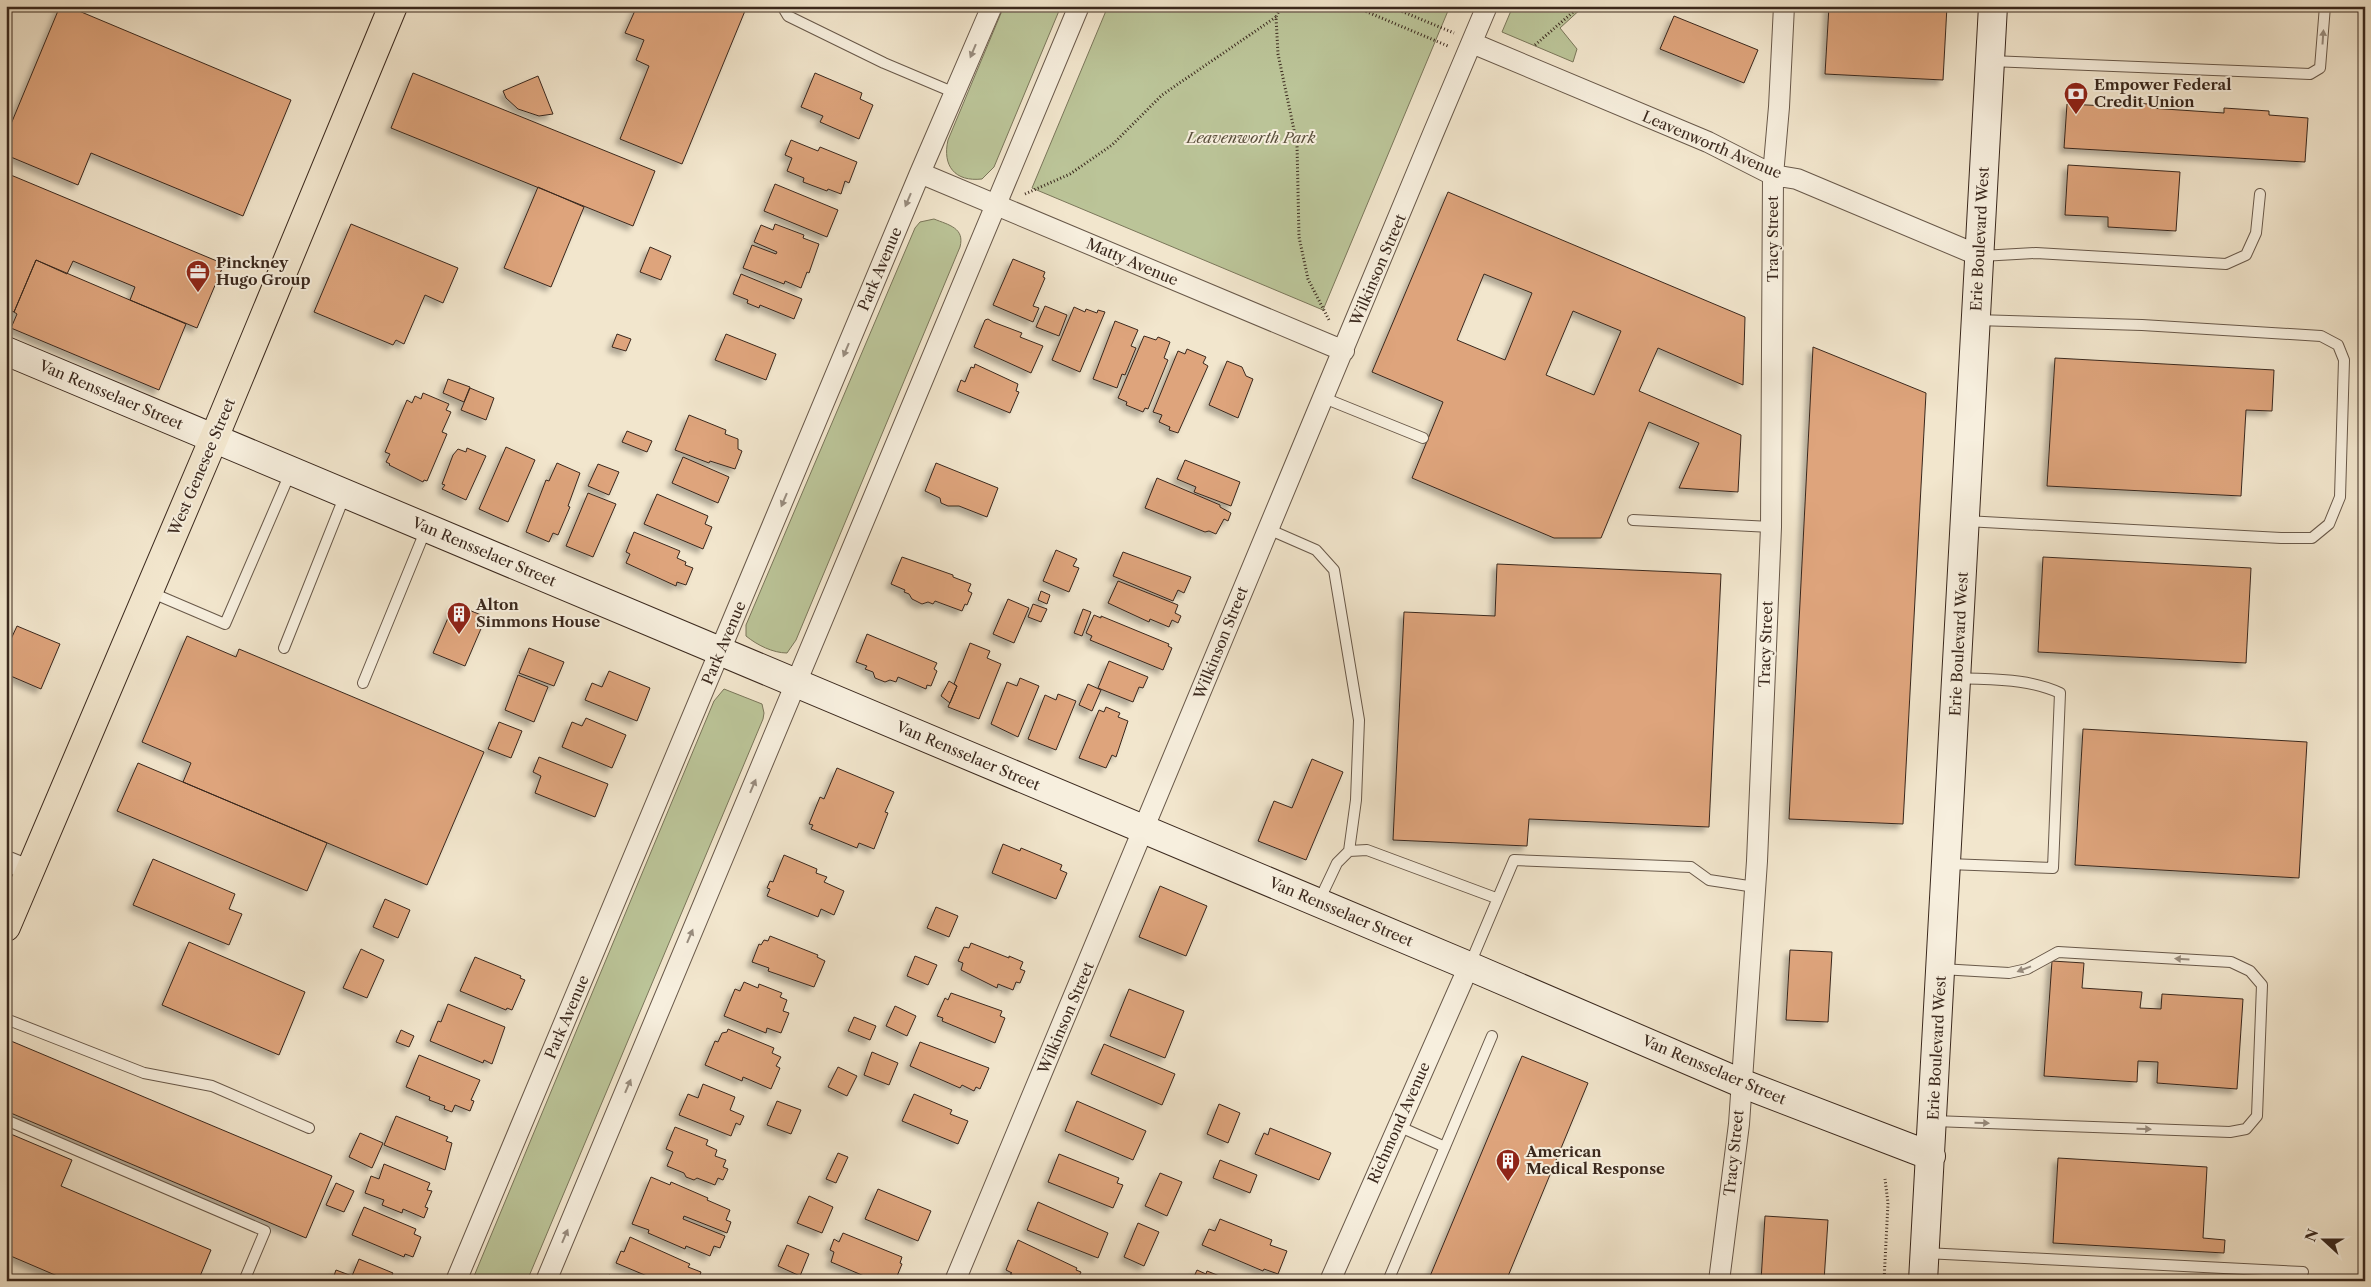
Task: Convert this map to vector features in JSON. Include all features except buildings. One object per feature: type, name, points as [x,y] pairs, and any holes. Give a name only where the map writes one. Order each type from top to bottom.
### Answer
[{"type":"main road","name":"West Genesee Street","points":[[8,919],[18,866],[149,592],[393,6]]},
{"type":"street","name":"Park Avenue","points":[[456,1281],[920,173],[992,6]]},
{"type":"street","points":[[546,1281],[1079,6]]},
{"type":"street","name":"Wilkinson Street","points":[[955,1281],[1488,6]]},
{"type":"street","name":"Tracy Street","points":[[1719,1281],[1739,1124],[1755,887],[1771,527],[1773,175],[1779,107],[1784,6]]},
{"type":"street","name":"Erie Boulevard West","points":[[1923,1281],[1993,6]]},
{"type":"street","name":"Leavenworth Avenue","points":[[1471,46],[1708,142],[1773,175],[1796,179],[1980,256]]},
{"type":"street","name":"Matty Avenue","points":[[920,173],[1344,351]]},
{"type":"street","name":"Van Rensselaer Street","points":[[6,351],[1318,902],[1741,1083],[1931,1156]]},
{"type":"street","name":"Richmond Avenue","points":[[1330,1281],[1469,966]]},
{"type":"lane","points":[[782,6],[788,16],[884,63],[955,93]]},
{"type":"lane","points":[[1990,61],[2310,74],[2320,68],[2325,6]]},
{"type":"lane","points":[[1980,256],[2036,253],[2226,264],[2246,255],[2256,233],[2260,194]]},
{"type":"lane","points":[[1965,521],[2281,538],[2312,538],[2329,524],[2340,497],[2344,360],[2338,345],[2321,336],[2142,324],[1976,320]]},
{"type":"lane","points":[[1324,398],[1423,438]]},
{"type":"lane","points":[[149,592],[224,624],[291,470]]},
{"type":"lane","points":[[284,648],[346,494]]},
{"type":"lane","points":[[1633,520],[1771,527]]},
{"type":"lane","points":[[363,683],[426,528]]},
{"type":"lane","points":[[1268,529],[1316,550],[1334,570],[1359,720],[1356,800],[1350,851]]},
{"type":"lane","points":[[1947,864],[2054,868],[2060,693],[2043,685],[2023,681],[1957,678]]},
{"type":"lane","points":[[1318,902],[1337,863],[1350,851],[1367,850],[1496,898]]},
{"type":"lane","points":[[1469,966],[1496,898],[1514,860],[1691,867],[1709,880],[1755,887]]},
{"type":"lane","points":[[1933,1121],[2230,1132],[2246,1129],[2257,1116],[2262,986],[2250,971],[2231,962],[2058,952],[2027,969],[2009,973],[1941,970]]},
{"type":"lane","points":[[6,1019],[144,1073],[212,1086],[309,1128]]},
{"type":"lane","points":[[1388,1281],[1492,1036]]},
{"type":"lane","points":[[6,1120],[265,1231],[244,1281]]},
{"type":"lane","points":[[1398,1126],[1445,1147]]},
{"type":"lane","points":[[1925,1253],[2303,1272]]},
{"type":"path","points":[[1281,6],[1276,17],[1278,54],[1297,144],[1299,237],[1308,279],[1344,351]]},
{"type":"path","points":[[1353,6],[1471,46]]},
{"type":"path","points":[[1389,6],[1471,46]]},
{"type":"path","points":[[1534,46],[1580,6]]},
{"type":"path","points":[[996,205],[1070,174],[1112,145],[1162,95],[1276,17]]},
{"type":"path","points":[[1884,1281],[1888,1203],[1885,1179]]},
{"type":"green space","points":[[1004,6],[1061,6],[994,167],[982,179],[964,178],[958,175],[949,165],[947,157],[948,140]]},
{"type":"green space","name":"Leavenworth Park","points":[[1108,6],[1450,6],[1323,310],[1032,188]]},
{"type":"green space","points":[[1513,6],[1584,6],[1560,28],[1577,49],[1573,62],[1502,32]]},
{"type":"green space","points":[[934,219],[950,225],[958,231],[961,241],[960,247],[796,640],[787,653],[771,650],[746,636],[746,625],[915,228],[920,222]]},
{"type":"green space","points":[[724,689],[762,704],[763,719],[527,1281],[472,1281],[714,701]]},
{"type":"place","name":"Empower Federal Credit Union","points":[[2076,115]]},
{"type":"place","name":"Pinckney Hugo Group","points":[[198,293]]},
{"type":"place","name":"Alton Simmons House","points":[[459,635]]},
{"type":"place","name":"American Medical Response","points":[[1508,1182]]}]
